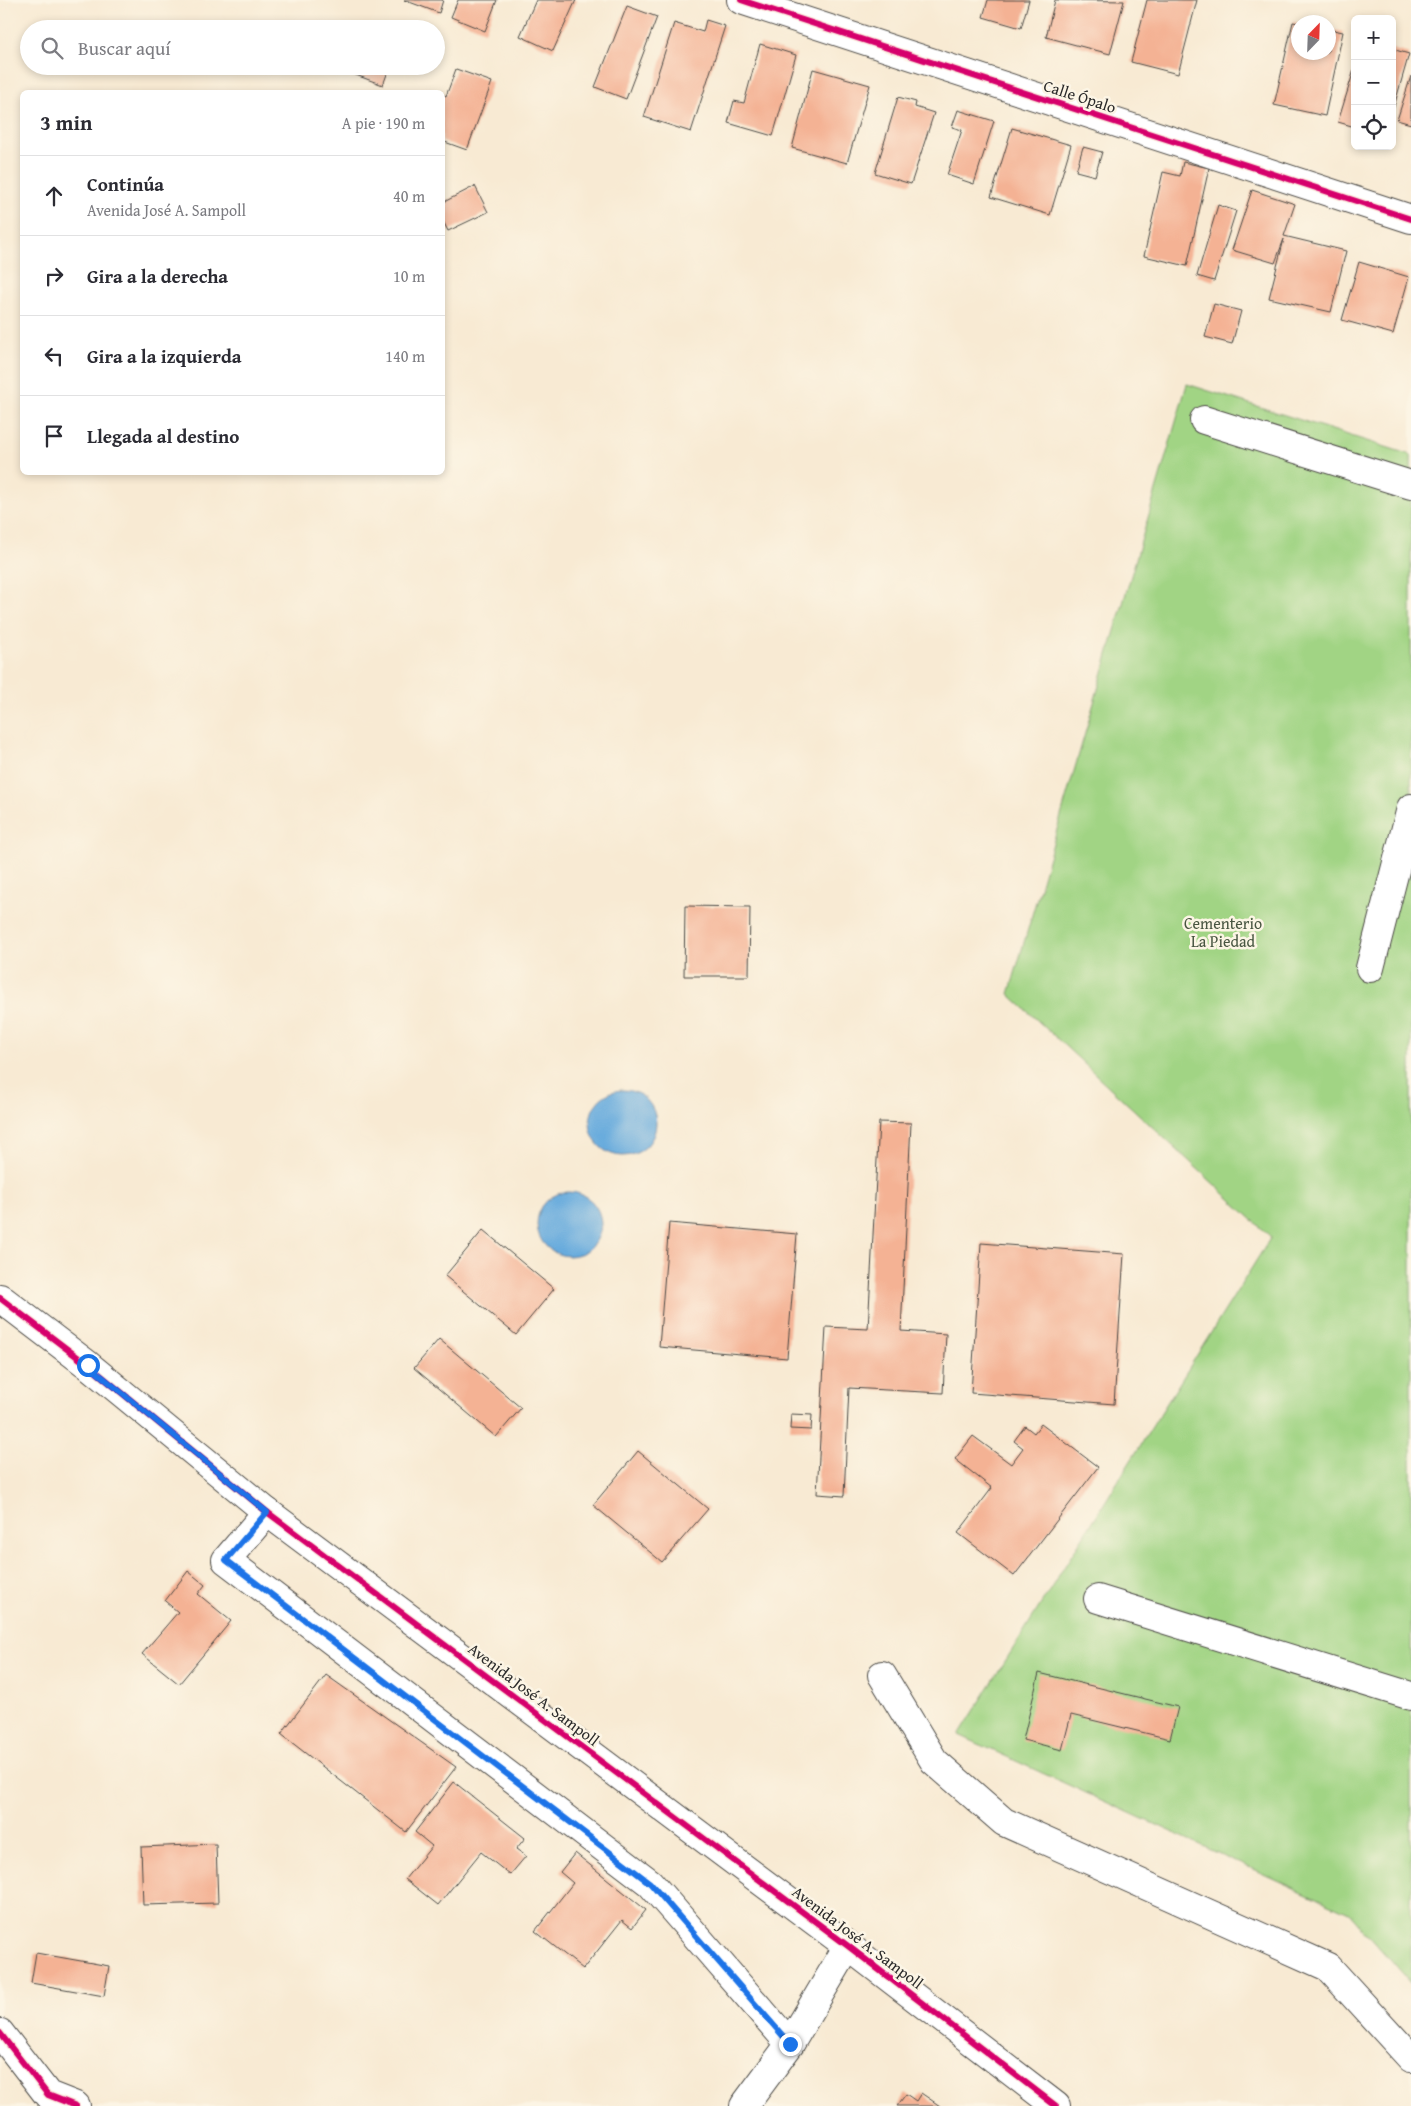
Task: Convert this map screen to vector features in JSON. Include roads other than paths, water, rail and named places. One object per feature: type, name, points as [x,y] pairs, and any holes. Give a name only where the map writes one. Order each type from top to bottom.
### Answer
[{"type":"street","name":"Calle Ópalo","points":[[741,0],[1411,219]]},
{"type":"street","points":[[1204,420],[1411,485]]},
{"type":"street","points":[[1370,968],[1411,808]]},
{"type":"street","name":"Avenida José A. Sampoll","points":[[0,1298],[88,1365],[267,1512],[848,1946],[1056,2106]]},
{"type":"street","points":[[267,1512],[226,1560],[650,1883],[790,2044]]},
{"type":"street","points":[[1098,1599],[1411,1696]]},
{"type":"street","points":[[882,1675],[934,1761],[1004,1822],[1328,1967],[1411,2058]]},
{"type":"street","points":[[744,2106],[790,2044],[848,1946]]},
{"type":"street","points":[[0,2033],[48,2095],[76,2106]]},
{"type":"water","points":[[629,1090],[647,1099],[654,1110],[656,1123],[654,1136],[647,1147],[636,1154],[617,1156],[599,1147],[592,1136],[590,1117],[599,1099],[610,1092]]},
{"type":"water","points":[[569,1192],[587,1198],[595,1206],[601,1224],[595,1242],[587,1250],[569,1256],[551,1250],[543,1242],[537,1224],[543,1206],[551,1198]]},
{"type":"park label","name":"Cementerio La Piedad","points":[[1223,932]]}]
